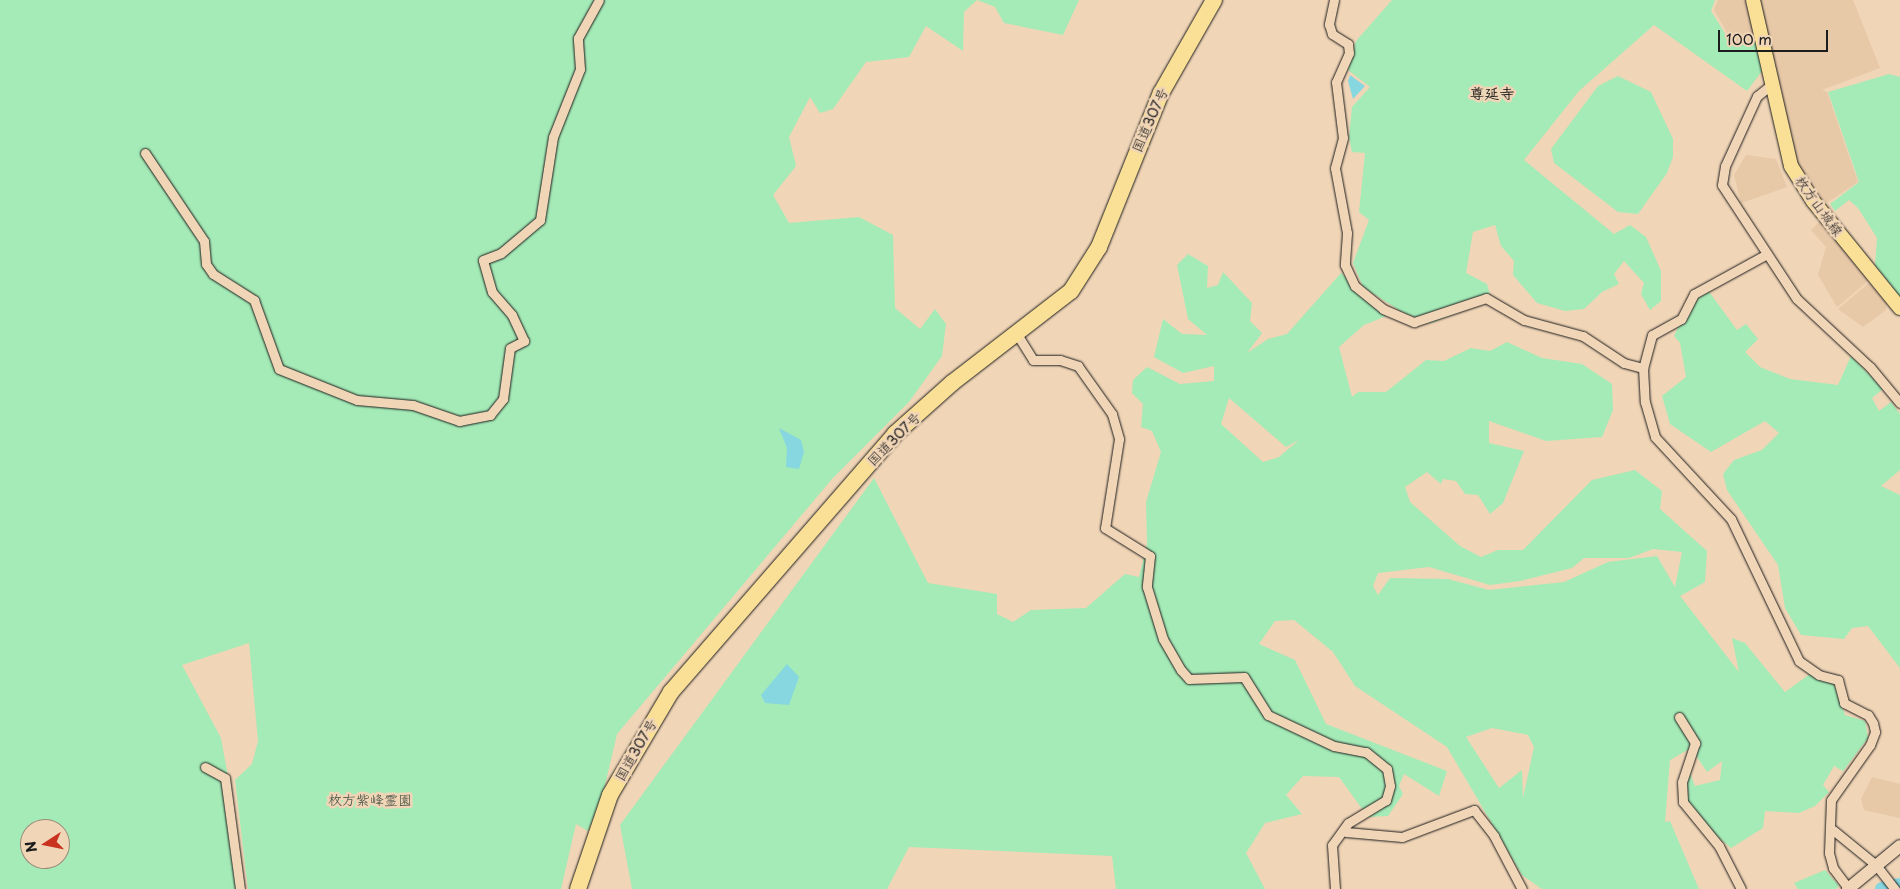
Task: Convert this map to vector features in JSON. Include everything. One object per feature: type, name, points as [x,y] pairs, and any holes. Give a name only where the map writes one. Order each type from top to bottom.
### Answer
[{"type":"highway","name":"国道307号","points":[[578,889],[610,795],[672,692],[895,434],[952,383],[1015,331],[1071,291],[1099,247],[1161,94],[1214,0]]},
{"type":"main road","name":"枚方山城線","points":[[1754,0],[1790,166],[1812,201],[1900,308]]},
{"type":"street","points":[[145,153],[204,241],[206,264],[213,274],[254,300],[279,369],[357,400],[413,405],[460,421],[490,416],[503,399],[510,348],[524,341],[515,320],[492,292],[483,260],[500,253],[540,220],[553,137],[580,69],[578,38],[599,0]]},
{"type":"street","points":[[1334,0],[1329,24],[1332,34],[1348,44],[1349,53],[1336,82],[1343,138],[1335,168],[1347,233],[1345,265],[1355,286],[1383,309],[1414,322],[1486,298],[1524,320],[1583,336],[1624,363],[1642,368]]},
{"type":"street","points":[[1772,84],[1757,96],[1725,166],[1722,185],[1797,299],[1870,367],[1900,403]]},
{"type":"street","points":[[1767,254],[1694,294],[1681,319],[1652,335],[1642,368],[1645,402],[1655,437],[1731,519],[1799,661],[1819,675],[1838,680],[1844,703],[1868,714],[1873,723],[1876,732],[1870,745],[1831,800],[1833,830],[1829,853],[1833,868],[1848,889],[1900,846]]},
{"type":"street","points":[[1015,331],[1033,360],[1060,360],[1078,366],[1112,414],[1119,439],[1105,528],[1150,556],[1147,587],[1163,639],[1181,670],[1189,679],[1244,676],[1268,715],[1334,746],[1366,752],[1387,769],[1390,786],[1386,800],[1348,823],[1346,832],[1332,845],[1335,889]]},
{"type":"street","points":[[1679,717],[1695,743],[1682,782],[1683,802],[1719,846],[1741,889]]},
{"type":"street","points":[[205,767],[225,778],[240,889]]},
{"type":"street","points":[[1346,832],[1402,837],[1474,810],[1494,836],[1522,889]]},
{"type":"street","points":[[1833,830],[1876,865],[1895,889]]},
{"type":"shaded area","points":[[1718,0],[1749,0],[1755,39],[1734,45],[1714,10]]},
{"type":"shaded area","points":[[1758,0],[1853,0],[1880,68],[1822,90],[1827,92],[1858,182],[1822,206],[1795,165]]},
{"type":"shaded area","points":[[1746,155],[1776,159],[1787,187],[1741,203],[1734,175]]},
{"type":"shaded area","points":[[1821,220],[1868,281],[1837,307],[1818,275],[1826,247],[1811,230]]},
{"type":"shaded area","points":[[1869,283],[1887,303],[1886,310],[1863,327],[1838,309]]},
{"type":"shaded area","points":[[1872,777],[1900,784],[1900,818],[1864,810],[1861,799]]},
{"type":"green space","name":"枚方紫峰霊園","points":[[0,0],[977,0],[964,12],[963,51],[926,26],[909,57],[866,62],[833,109],[820,113],[810,97],[789,137],[796,166],[773,195],[789,223],[859,217],[893,235],[895,308],[920,329],[935,309],[946,324],[942,356],[909,402],[832,479],[617,734],[602,798],[588,831],[576,824],[561,889],[248,889],[235,780],[252,764],[258,741],[249,643],[182,665],[221,738],[234,810],[231,849],[236,889],[0,889]]},
{"type":"green space","points":[[977,0],[1079,0],[1063,35],[1004,23],[995,7]]},
{"type":"green space","points":[[1392,0],[1715,0],[1711,11],[1733,46],[1755,40],[1762,71],[1747,91],[1654,25],[1579,91],[1524,160],[1614,234],[1630,225],[1646,237],[1661,271],[1661,301],[1650,310],[1641,294],[1644,283],[1624,261],[1614,274],[1619,284],[1602,292],[1584,309],[1565,311],[1537,303],[1513,275],[1514,261],[1501,246],[1495,225],[1473,232],[1466,273],[1487,284],[1490,295],[1462,311],[1431,323],[1402,312],[1363,287],[1353,263],[1369,220],[1359,212],[1365,153],[1352,152],[1349,137],[1352,107],[1370,87],[1348,70],[1356,41]]},
{"type":"green space","points":[[1889,74],[1900,77],[1900,298],[1875,265],[1877,238],[1858,208],[1849,200],[1835,211],[1830,204],[1859,182],[1828,92]]},
{"type":"green space","points":[[1618,76],[1651,92],[1673,139],[1673,157],[1667,173],[1638,214],[1618,212],[1554,163],[1551,149],[1598,86]]},
{"type":"green space","points":[[1188,254],[1208,266],[1207,288],[1218,285],[1223,272],[1252,303],[1250,321],[1262,333],[1247,353],[1268,339],[1287,334],[1341,273],[1389,315],[1364,325],[1339,347],[1352,397],[1358,392],[1386,392],[1426,360],[1444,361],[1471,348],[1490,351],[1507,342],[1542,358],[1582,364],[1612,384],[1613,410],[1602,437],[1546,441],[1489,421],[1489,443],[1524,451],[1503,503],[1490,514],[1478,495],[1465,494],[1456,481],[1443,479],[1441,484],[1427,472],[1405,487],[1410,502],[1460,546],[1481,557],[1498,550],[1523,550],[1592,480],[1635,470],[1662,491],[1660,509],[1707,551],[1705,582],[1680,596],[1739,672],[1732,638],[1745,643],[1785,692],[1810,674],[1834,684],[1845,715],[1865,721],[1868,738],[1843,771],[1834,766],[1823,785],[1829,792],[1815,806],[1799,813],[1765,811],[1763,828],[1731,848],[1689,812],[1683,783],[1690,773],[1695,786],[1720,780],[1722,761],[1707,772],[1691,748],[1670,760],[1665,822],[1670,821],[1699,889],[1542,889],[1522,875],[1447,747],[1355,686],[1333,652],[1294,620],[1275,621],[1259,644],[1295,660],[1326,724],[1447,771],[1439,796],[1404,774],[1399,786],[1403,794],[1388,816],[1368,817],[1339,777],[1303,776],[1286,795],[1302,814],[1265,823],[1246,853],[1265,889],[1116,889],[1112,856],[909,847],[887,889],[632,889],[620,825],[874,478],[928,583],[997,594],[997,614],[1013,622],[1031,610],[1086,608],[1125,574],[1139,577],[1147,545],[1146,502],[1161,452],[1152,431],[1141,427],[1143,404],[1132,393],[1133,380],[1147,367],[1180,384],[1214,381],[1214,366],[1183,373],[1154,357],[1163,319],[1182,334],[1207,335],[1188,319],[1177,265]],"holes":[[[1229,398],[1286,447],[1299,440],[1279,457],[1263,462],[1221,424]],[[1653,549],[1682,552],[1675,587],[1657,556],[1608,562],[1564,582],[1489,590],[1448,579],[1390,578],[1378,595],[1373,586],[1378,573],[1429,567],[1490,585],[1520,581],[1572,568],[1584,558],[1629,558]],[[1492,728],[1528,735],[1534,747],[1523,798],[1522,770],[1499,788],[1466,737]]]},
{"type":"green space","points":[[1707,289],[1737,330],[1746,324],[1758,339],[1745,352],[1760,367],[1790,379],[1838,385],[1851,356],[1883,389],[1872,398],[1879,411],[1891,402],[1900,414],[1900,470],[1881,486],[1900,495],[1900,668],[1868,626],[1852,628],[1844,639],[1801,635],[1785,608],[1778,565],[1727,490],[1723,474],[1734,460],[1762,450],[1779,433],[1765,421],[1711,452],[1670,424],[1662,396],[1686,377],[1680,343],[1674,336],[1685,313]]},
{"type":"green space","points":[[1825,870],[1839,886],[1836,889],[1798,889],[1794,883]]},
{"type":"water","points":[[1350,75],[1365,86],[1353,99],[1348,81]]},
{"type":"water","points":[[779,428],[801,440],[804,452],[799,469],[786,467],[787,448]]},
{"type":"water","points":[[787,664],[799,677],[789,705],[765,703],[761,695]]},
{"type":"waterway","points":[[1882,889],[1900,885]]},
{"type":"district","name":"尊延寺","points":[[1492,93]]}]
